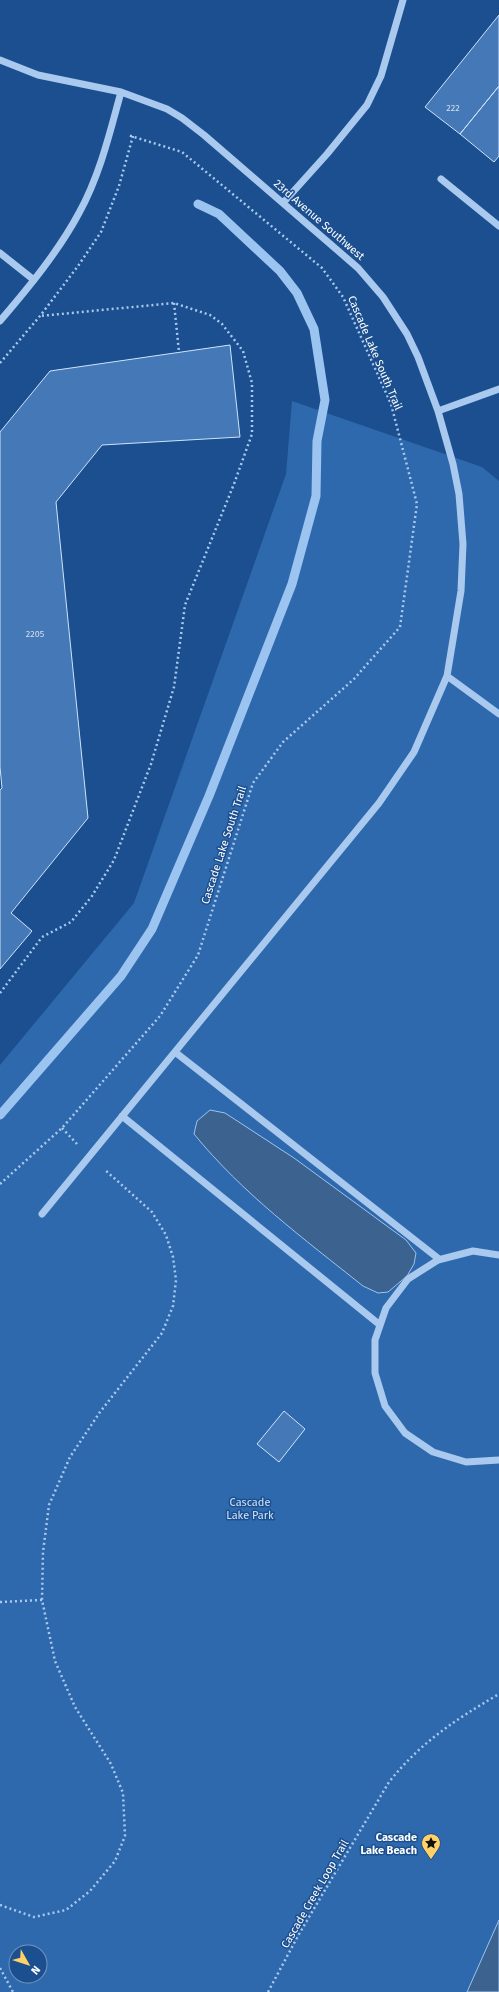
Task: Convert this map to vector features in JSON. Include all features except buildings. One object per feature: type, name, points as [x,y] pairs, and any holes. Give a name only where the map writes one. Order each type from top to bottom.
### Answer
[{"type":"street","points":[[283,203],[327,154],[367,105],[381,76],[403,0]]},
{"type":"street","name":"23rd Avenue Southwest","points":[[0,60],[38,75],[121,92],[167,109],[182,118],[204,135],[358,268],[397,316],[418,357],[438,411],[454,464],[459,494],[463,544],[461,591],[447,676],[414,752],[396,780],[42,1214]]},
{"type":"street","points":[[0,321],[57,250],[80,212],[94,179],[110,133],[121,92]]},
{"type":"street","points":[[440,179],[499,226]]},
{"type":"street","points":[[0,253],[34,280]]},
{"type":"street","points":[[438,411],[499,389]]},
{"type":"street","points":[[447,676],[499,714]]},
{"type":"street","points":[[175,1052],[439,1260]]},
{"type":"street","points":[[122,1116],[380,1325]]},
{"type":"street","points":[[499,1254],[473,1251],[439,1260],[408,1279],[386,1308],[375,1340],[375,1373],[385,1406],[405,1433],[433,1452],[466,1462],[499,1460]]},
{"type":"path","name":"Cascade Lake South Trail","points":[[0,1184],[62,1128],[160,1016],[198,955],[253,783],[283,742],[354,679],[400,626],[417,504],[391,404],[343,297],[322,268],[182,152],[133,136],[119,186],[101,232],[78,266],[40,316]]},
{"type":"path","points":[[174,303],[179,352]]},
{"type":"path","points":[[0,362],[40,316],[174,303],[210,315],[222,324],[243,351],[252,382],[252,434],[234,484],[185,605],[174,687],[151,764],[114,860],[92,896],[71,922],[42,937],[0,993]]},
{"type":"path","points":[[0,1905],[34,1917],[66,1910],[90,1891],[115,1861],[125,1836],[123,1792],[111,1764],[75,1707],[55,1661],[42,1600],[43,1552],[49,1505],[70,1457],[100,1412],[162,1333],[173,1306],[176,1280],[173,1257],[166,1235],[152,1212],[89,1156],[62,1128]]},
{"type":"path","points":[[0,1602],[42,1600]]},
{"type":"path","name":"Cascade Creek Loop Trail","points":[[268,1992],[299,1934],[389,1782],[406,1760],[426,1742],[460,1718],[499,1694]]},
{"type":"path","points":[[0,1968],[13,1992]]},
{"type":"green space","name":"Cascade Lake Park","points":[[292,401],[482,467],[499,481],[499,1992],[0,1992],[0,1065],[134,903],[286,474]]},
{"type":"shaded area","points":[[210,1110],[225,1113],[294,1158],[406,1240],[416,1253],[414,1264],[407,1276],[388,1292],[378,1293],[363,1286],[274,1214],[232,1176],[194,1134],[197,1121]]},
{"type":"shaded area","points":[[499,1920],[499,1992],[467,1992]]},
{"type":"waterway","points":[[0,1115],[121,976],[152,929],[209,796],[292,584],[316,496],[317,441],[325,400],[314,329],[297,293],[280,271],[219,214],[198,204]]},
{"type":"place","name":"Cascade Lake Beach","points":[[431,1860]]}]
